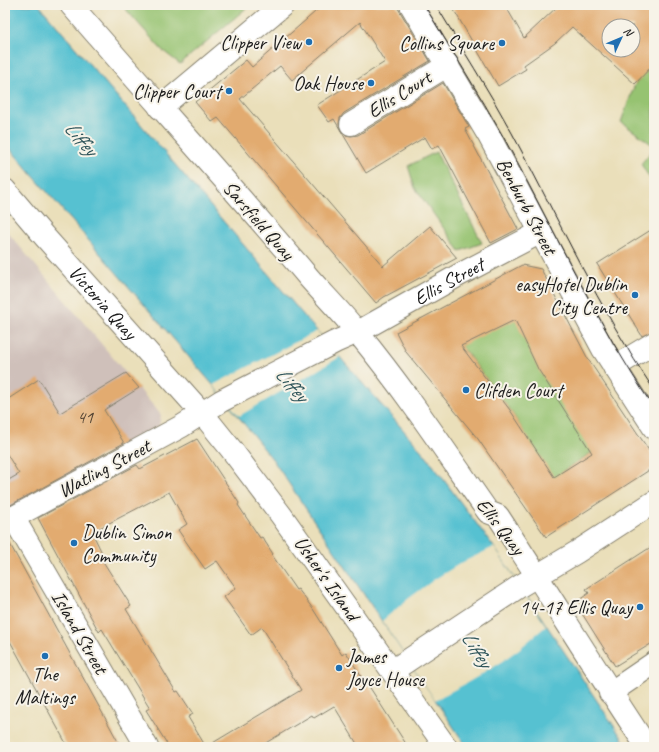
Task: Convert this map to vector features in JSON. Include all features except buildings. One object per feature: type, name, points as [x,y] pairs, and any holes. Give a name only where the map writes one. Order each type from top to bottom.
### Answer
[{"type":"street","name":"Sarsfield Quay","points":[[71,5],[160,108],[250,208],[335,308],[358,332]]},
{"type":"street","points":[[160,108],[283,5]]},
{"type":"street","name":"Benburb Street","points":[[411,5],[489,136],[603,349],[654,428]]},
{"type":"street","name":"Ellis Court","points":[[351,124],[448,65]]},
{"type":"street","name":"Victoria Quay","points":[[5,190],[44,236],[202,413]]},
{"type":"street","name":"Ellis Street","points":[[335,342],[358,332],[459,275],[541,232]]},
{"type":"street","name":"Ellis Quay","points":[[358,332],[449,455],[488,512],[498,516],[528,581],[610,693],[646,747]]},
{"type":"street","name":"Watling Street","points":[[9,519],[182,426],[222,401],[335,342]]},
{"type":"street","points":[[614,367],[654,343]]},
{"type":"street","name":"Usher's Island","points":[[202,413],[400,666],[446,747]]},
{"type":"street","points":[[400,666],[528,581],[577,552],[654,502]]},
{"type":"street","name":"Island Street","points":[[9,519],[147,747]]},
{"type":"street","points":[[610,693],[654,663]]},
{"type":"shaded area","points":[[5,229],[161,415],[159,426],[93,460],[32,497],[5,511]]},
{"type":"green space","points":[[122,5],[250,5],[180,64],[162,50]]},
{"type":"green space","points":[[654,64],[654,146],[621,122],[635,84]]},
{"type":"green space","points":[[654,148],[654,185],[641,164]]},
{"type":"green space","points":[[436,152],[482,243],[460,251],[415,188],[408,166]]},
{"type":"green space","points":[[504,301],[594,451],[563,471],[558,485],[510,410],[450,331]]},
{"type":"water","name":"Liffey","points":[[5,5],[39,5],[311,324],[426,456],[494,547],[628,747],[467,747],[273,460],[213,385],[5,143]]},
{"type":"pier","points":[[317,331],[340,357],[239,416],[213,385]]},
{"type":"pier","points":[[494,547],[546,626],[519,649],[494,667],[435,700],[382,621],[435,579],[461,563]]},
{"type":"tram line","points":[[424,5],[494,121],[594,309],[654,408]]},
{"type":"tram line","points":[[436,5],[503,117],[615,328],[654,390]]},
{"type":"place","name":"Clipper View","points":[[309,42]]},
{"type":"place","name":"Collins Square","points":[[502,43]]},
{"type":"place","name":"Oak House","points":[[371,83]]},
{"type":"place","name":"Clipper Court","points":[[229,91]]},
{"type":"place","name":"easyHotel Dublin City Centre","points":[[635,295]]},
{"type":"place","name":"Clifden Court","points":[[466,390]]},
{"type":"place","name":"Dublin Simon Community","points":[[74,543]]},
{"type":"place","name":"14-17 Ellis Quay","points":[[640,607]]},
{"type":"place","name":"The Maltings","points":[[45,656]]},
{"type":"place","name":"James Joyce House","points":[[339,668]]}]
